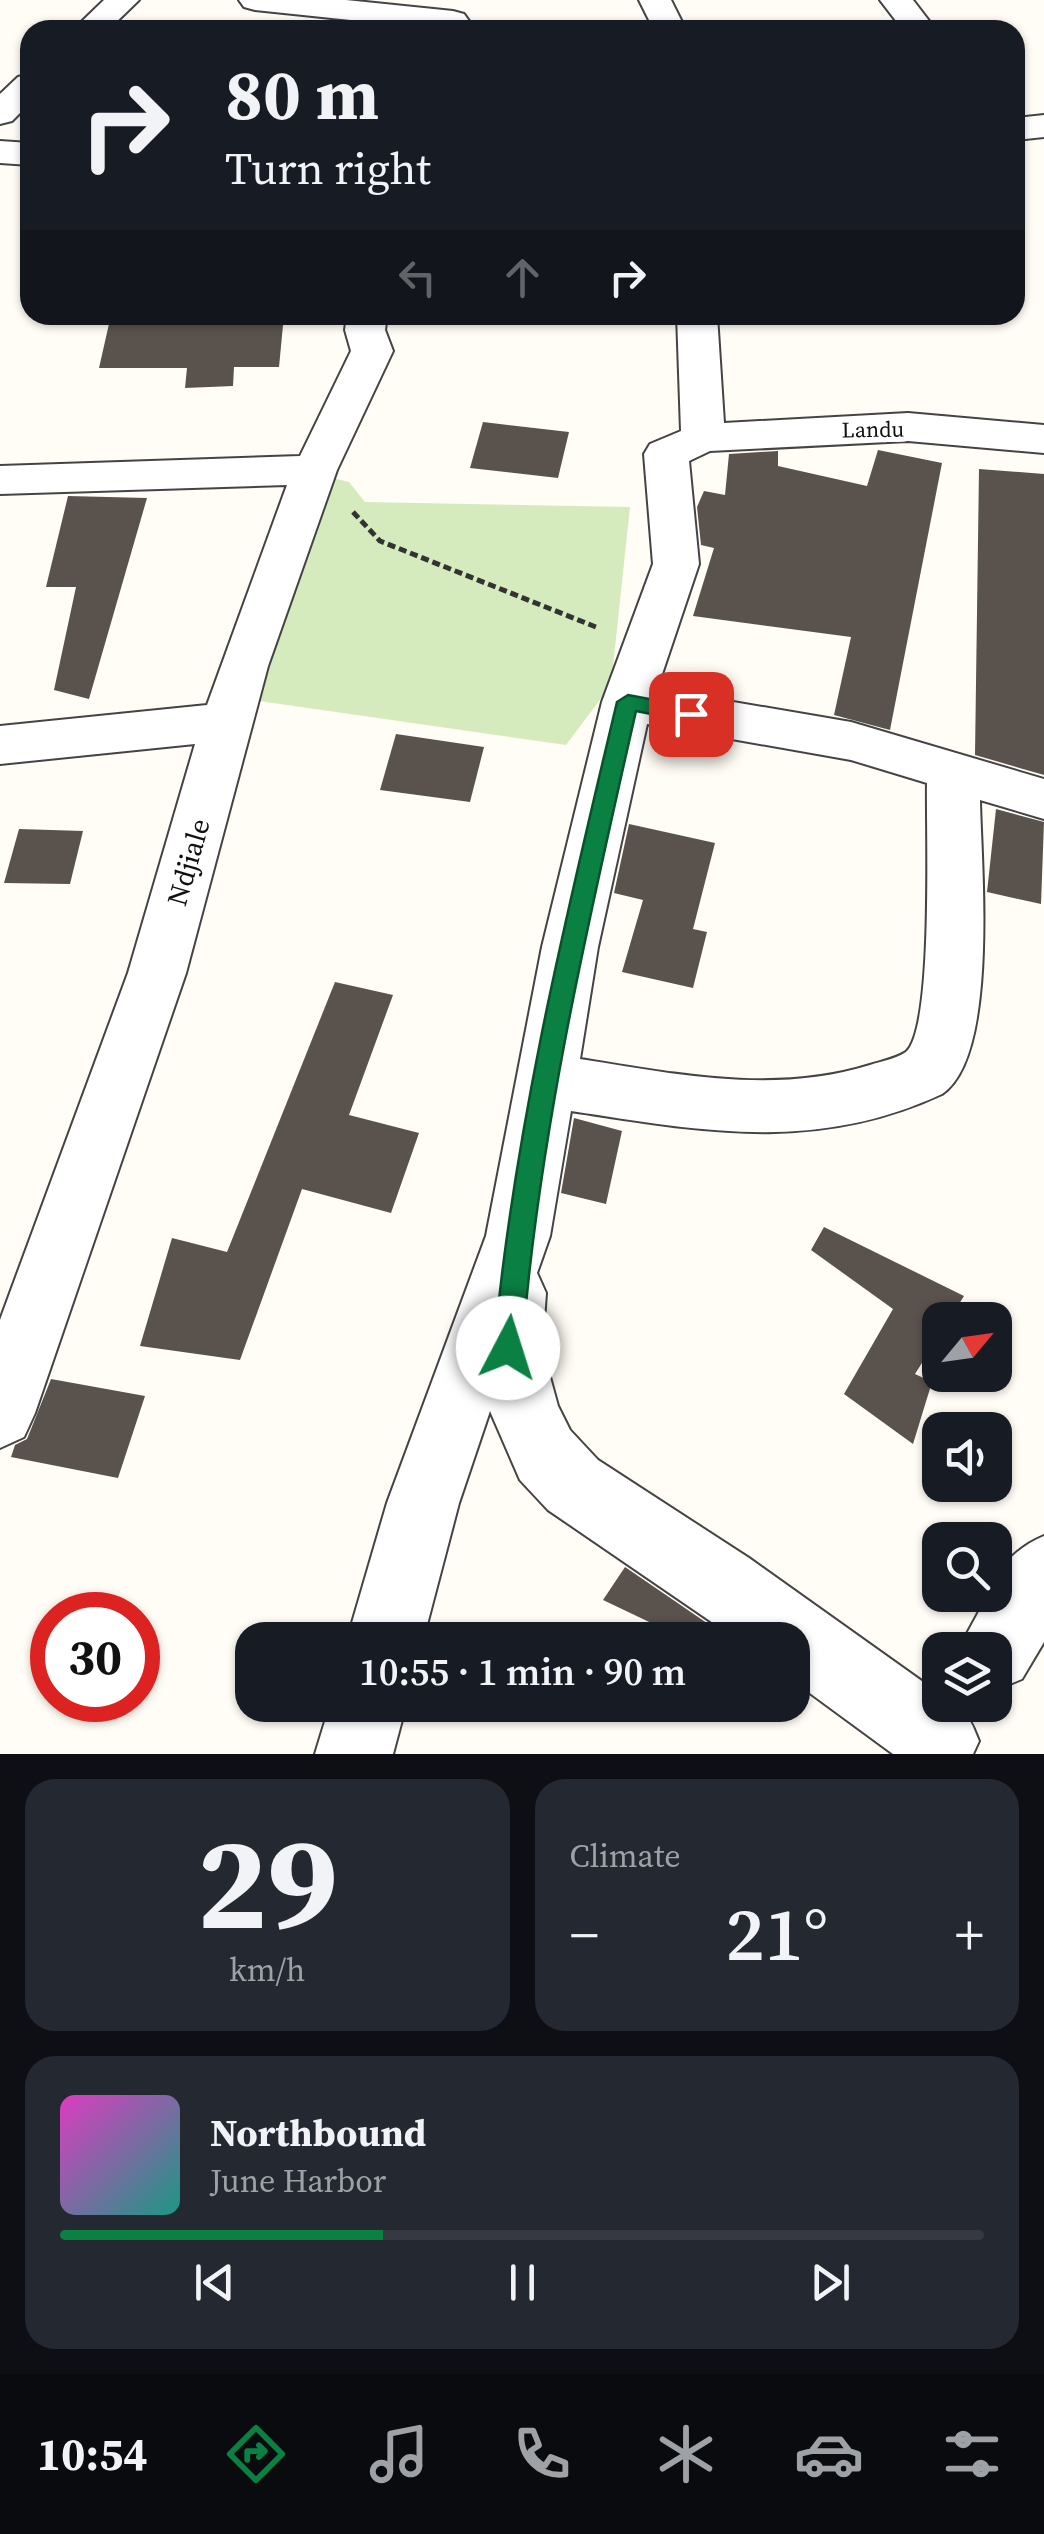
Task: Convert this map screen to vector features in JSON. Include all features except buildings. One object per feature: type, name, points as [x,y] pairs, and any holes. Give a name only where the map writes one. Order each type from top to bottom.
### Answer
[{"type":"street","points":[[100,20],[123,0]]},
{"type":"street","points":[[255,0],[454,17]]},
{"type":"street","points":[[896,0],[912,20]]},
{"type":"street","points":[[0,114],[20,94]]},
{"type":"street","name":"Ndjiale","points":[[0,1412],[157,973],[243,666],[315,470],[372,351],[365,325]]},
{"type":"street","points":[[697,325],[702,438],[666,454],[676,564],[667,596],[644,646],[628,702],[570,948],[518,1236],[508,1348],[526,1416],[545,1454],[573,1485],[946,1733]]},
{"type":"street","points":[[1043,439],[1044,420]]},
{"type":"street","name":"Landu","points":[[702,438],[908,428],[1043,439]]},
{"type":"street","points":[[0,480],[315,470]]},
{"type":"street","points":[[628,702],[851,741],[1044,799]]},
{"type":"street","points":[[0,745],[227,722]]},
{"type":"street","points":[[548,1081],[736,1106],[792,1106],[828,1103],[915,1079],[930,1069],[940,1054],[950,1003],[953,770]]},
{"type":"street","points":[[390,1622],[423,1503],[518,1236]]},
{"type":"street","points":[[1007,1632],[1044,1573]]},
{"type":"street","points":[[354,1754],[363,1722]]},
{"type":"path","points":[[315,470],[380,541],[644,646]]},
{"type":"green space","points":[[328,477],[349,482],[365,502],[630,507],[611,685],[566,745],[253,700]]},
{"type":"route","points":[[508,1348],[518,1236],[570,948],[628,702],[691,714]]}]
